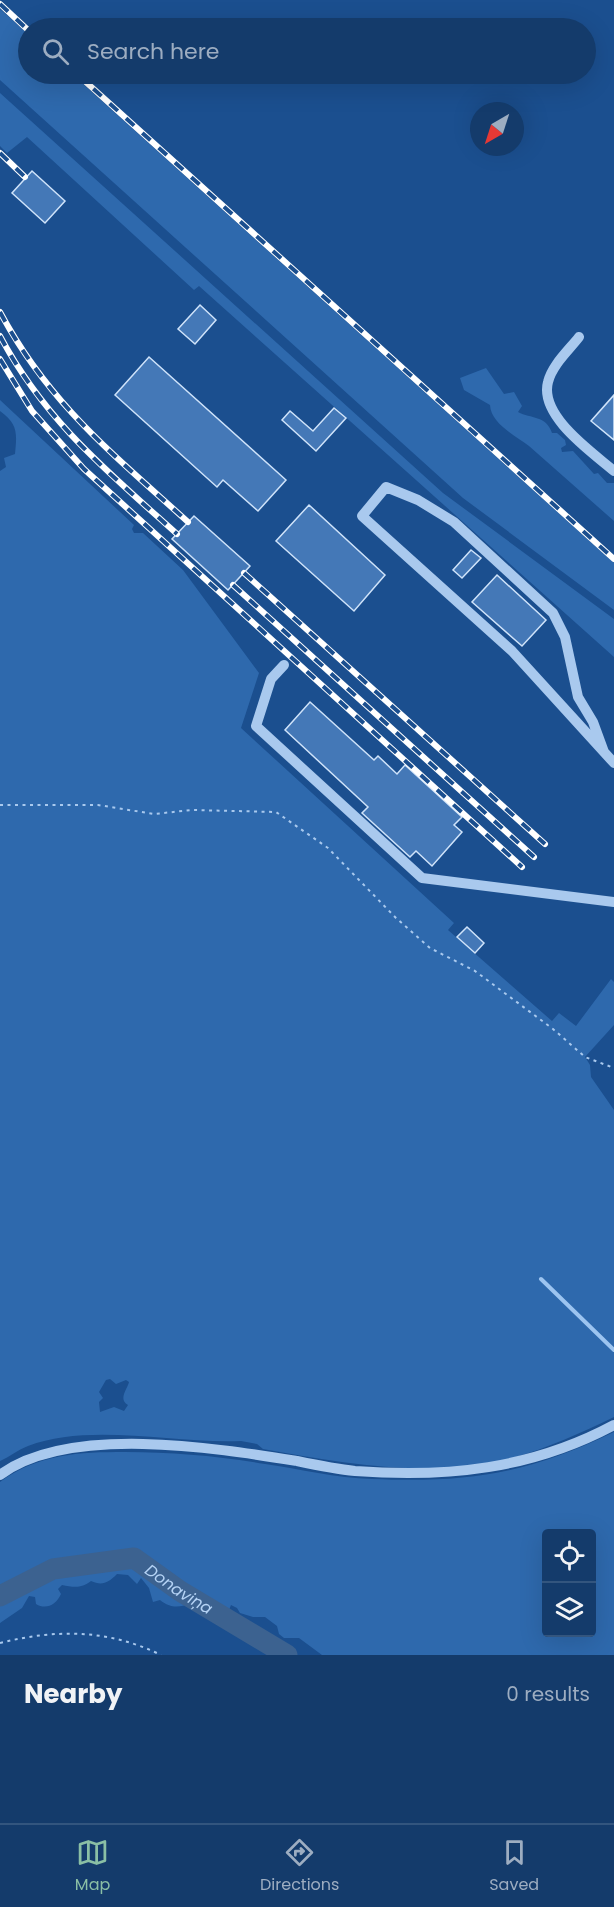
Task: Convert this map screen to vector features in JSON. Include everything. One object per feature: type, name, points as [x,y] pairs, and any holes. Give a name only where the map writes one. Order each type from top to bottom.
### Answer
[{"type":"street","points":[[579,337],[550,375],[548,398],[554,413],[564,427],[614,471]]},
{"type":"street","points":[[604,752],[592,722],[578,697],[566,637],[553,613],[454,522],[418,500],[386,487],[362,516],[512,651],[614,763]]},
{"type":"street","points":[[284,665],[271,679],[256,726],[422,878],[614,902]]},
{"type":"street","points":[[0,1475],[21,1462],[60,1449],[126,1445],[200,1449],[354,1471],[456,1473],[493,1468],[548,1454],[614,1425]]},
{"type":"path","points":[[0,805],[98,805],[154,814],[192,810],[276,812],[328,848],[396,918],[430,948],[475,971],[553,1029],[585,1057],[614,1068]]},
{"type":"path","points":[[0,1643],[57,1632],[75,1632],[123,1640],[161,1655]]},
{"type":"shaded area","points":[[0,9],[18,25],[18,84],[83,84],[614,563],[614,610],[463,498],[0,80]]},
{"type":"shaded area","points":[[0,93],[443,493],[614,619],[614,657],[199,286],[194,290],[27,137],[7,153],[0,146]]},
{"type":"shaded area","points":[[486,368],[504,394],[514,392],[522,406],[518,412],[542,420],[552,433],[557,433],[565,440],[566,445],[561,448],[562,452],[573,451],[594,474],[598,473],[607,483],[614,483],[614,521],[529,446],[499,423],[491,412],[490,405],[464,390],[460,378]]},
{"type":"shaded area","points":[[0,400],[134,525],[132,529],[134,533],[143,533],[183,570],[259,673],[241,728],[454,923],[448,930],[552,1021],[559,1013],[576,1026],[611,979],[614,982],[614,1025],[585,1057],[590,1065],[591,1077],[614,1110],[614,1417],[564,1440],[525,1454],[482,1465],[451,1468],[419,1469],[356,1464],[263,1449],[257,1444],[241,1441],[105,1435],[52,1439],[24,1448],[0,1461],[0,471],[6,467],[4,458],[15,454],[16,440],[13,425],[0,411]],"holes":[[[110,1379],[116,1384],[126,1380],[129,1382],[123,1397],[128,1405],[124,1411],[114,1407],[100,1412],[99,1402],[103,1398],[99,1392],[106,1380]]]},
{"type":"shaded area","points":[[614,1432],[614,1655],[322,1655],[299,1638],[284,1638],[279,1634],[277,1626],[265,1617],[253,1617],[240,1613],[231,1605],[229,1610],[222,1612],[206,1602],[177,1607],[160,1600],[153,1602],[149,1588],[141,1578],[137,1584],[128,1575],[117,1574],[105,1583],[91,1581],[77,1587],[62,1585],[58,1589],[61,1594],[54,1604],[43,1607],[36,1604],[35,1597],[29,1596],[22,1608],[0,1623],[0,1482],[44,1460],[91,1453],[160,1453],[230,1459],[359,1478],[406,1480],[468,1477],[496,1473],[553,1458]]},
{"type":"building","points":[[32,171],[65,201],[45,223],[12,193]]},
{"type":"building","points":[[200,305],[216,320],[195,344],[178,329]]},
{"type":"building","points":[[149,357],[286,480],[258,511],[223,480],[217,487],[115,395]]},
{"type":"building","points":[[614,395],[614,440],[591,421]]},
{"type":"building","points":[[334,408],[346,418],[316,451],[282,420],[290,411],[313,431]]},
{"type":"building","points":[[309,505],[385,575],[354,611],[276,541]]},
{"type":"building","points":[[194,516],[250,566],[228,590],[172,539]]},
{"type":"building","points":[[471,550],[481,558],[462,578],[453,570]]},
{"type":"building","points":[[497,575],[546,620],[522,646],[472,602]]},
{"type":"building","points":[[310,702],[374,760],[378,756],[397,774],[405,765],[462,817],[454,825],[462,832],[432,866],[416,851],[410,857],[362,813],[368,807],[285,730]]},
{"type":"building","points":[[467,927],[484,943],[475,953],[457,937]]},
{"type":"waterway","points":[[541,1279],[614,1350]]},
{"type":"waterway","name":"Donaviņa","points":[[0,1596],[53,1569],[134,1558],[180,1591],[287,1655]]},
{"type":"railway","points":[[0,4],[18,21]]},
{"type":"railway","points":[[88,84],[614,559]]},
{"type":"railway","points":[[0,153],[25,177]]},
{"type":"railway","points":[[0,312],[19,345],[61,401],[108,450],[188,522]]},
{"type":"railway","points":[[0,336],[37,394],[57,419],[102,466],[177,534]]},
{"type":"railway","points":[[0,359],[32,411],[84,469],[522,867]]},
{"type":"railway","points":[[244,573],[545,844]]},
{"type":"railway","points":[[233,585],[534,857]]}]
